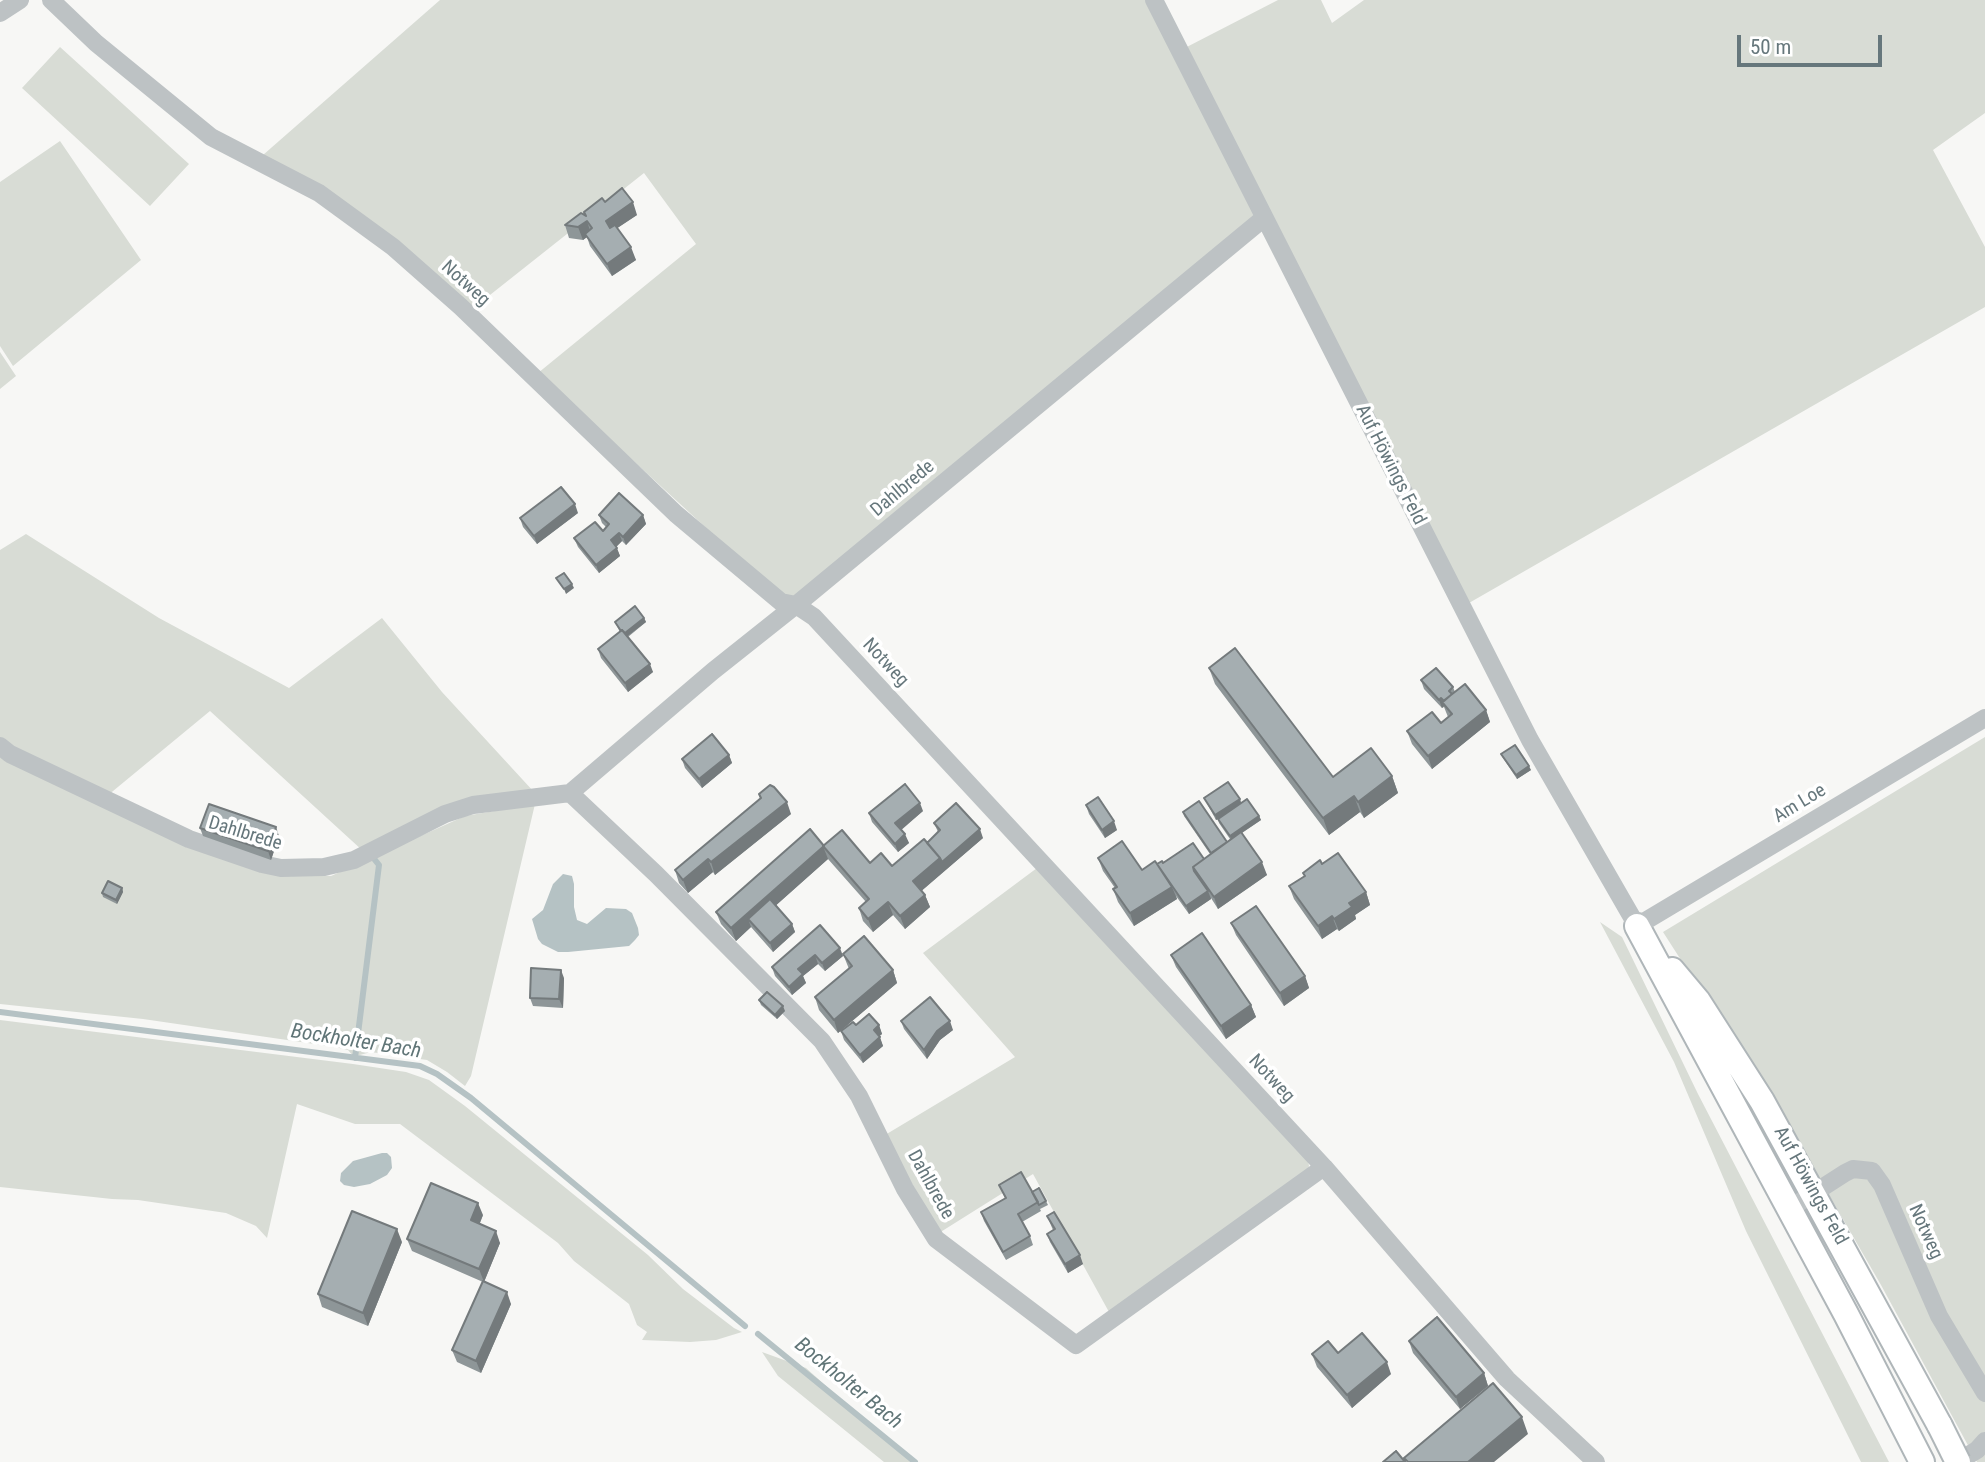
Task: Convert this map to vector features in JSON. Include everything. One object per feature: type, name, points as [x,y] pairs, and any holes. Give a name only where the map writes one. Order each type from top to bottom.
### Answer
[{"type":"main road","name":"Auf Höwings Feld","points":[[1637,926],[1698,1001],[1762,1101],[1815,1194],[1957,1462]]},
{"type":"main road","name":"Auf Höwings Feld","points":[[1637,926],[1916,1452]]},
{"type":"street","points":[[0,13],[20,0]]},
{"type":"street","name":"Notweg","points":[[51,0],[96,43],[211,137],[318,193],[393,247],[461,307],[676,514],[781,602],[796,605],[814,617],[1324,1167],[1507,1379],[1596,1462]]},
{"type":"street","name":"Auf Höwings Feld","points":[[1154,0],[1531,740],[1637,926]]},
{"type":"street","name":"Dahlbrede","points":[[0,746],[10,754],[190,839],[281,868],[324,867],[354,860],[445,814],[473,806],[570,793],[713,671],[1264,218]]},
{"type":"street","name":"Am Loe","points":[[1637,926],[1985,718]]},
{"type":"street","name":"Dahlbrede","points":[[570,793],[656,874],[822,1041],[859,1096],[905,1189],[936,1239],[1076,1345],[1324,1167]]},
{"type":"street","name":"Notweg","points":[[1789,1209],[1853,1169],[1872,1171],[1882,1185],[1940,1316],[1985,1393]]},
{"type":"street","points":[[1957,1462],[1977,1450],[1985,1441]]},
{"type":"shaded area","points":[[440,0],[1154,0],[1179,51],[1278,0],[1321,0],[1332,23],[1364,0],[1985,0],[1985,113],[1933,150],[1985,247],[1985,307],[1462,607],[1264,219],[796,601],[781,597],[538,373],[696,244],[644,173],[471,310],[263,155]]},
{"type":"shaded area","points":[[60,47],[189,164],[150,206],[22,88]]},
{"type":"shaded area","points":[[60,141],[141,260],[13,366],[0,346],[0,182]]},
{"type":"shaded area","points":[[0,352],[16,376],[0,389]]},
{"type":"shaded area","points":[[26,534],[159,618],[289,688],[382,618],[442,692],[534,792],[363,851],[210,711],[107,796],[24,758],[0,738],[0,550]]},
{"type":"shaded area","points":[[1985,737],[1985,1462],[1977,1462],[1881,1285],[1803,1150],[1663,932]]},
{"type":"shaded area","points":[[0,753],[261,871],[331,876],[465,816],[535,804],[471,1076],[465,1086],[427,1060],[371,1052],[356,1056],[380,865],[376,858],[353,1056],[348,1050],[335,1047],[143,1019],[0,1004]]},
{"type":"shaded area","points":[[1037,868],[1308,1160],[1309,1166],[1308,1172],[1109,1312],[1033,1174],[939,1233],[885,1135],[1015,1057],[923,953]]},
{"type":"shaded area","points":[[563,874],[572,876],[577,920],[587,924],[606,908],[626,909],[632,913],[639,935],[629,946],[558,952],[542,944],[532,919],[543,910],[553,884]]},
{"type":"shaded area","points":[[1600,922],[1622,937],[1698,1094],[1889,1462],[1861,1462],[1746,1231],[1674,1062]]},
{"type":"shaded area","points":[[0,1020],[353,1064],[406,1072],[429,1080],[465,1106],[648,1255],[683,1289],[742,1332],[716,1340],[642,1340],[647,1332],[637,1325],[629,1304],[574,1261],[558,1243],[400,1124],[355,1124],[297,1104],[267,1238],[256,1226],[226,1213],[138,1200],[0,1187]]},
{"type":"shaded area","points":[[382,1153],[391,1157],[392,1168],[387,1175],[370,1184],[354,1187],[344,1185],[340,1181],[341,1173],[353,1161]]},
{"type":"shaded area","points":[[762,1352],[806,1368],[911,1462],[884,1462],[778,1376]]},
{"type":"building","points":[[622,188],[633,202],[606,221],[610,228],[615,225],[631,247],[607,264],[585,234],[592,228],[587,221],[578,227],[565,225],[581,213],[586,216],[584,212],[602,198],[605,202]]},
{"type":"building","points":[[561,487],[575,504],[534,536],[520,518]]},
{"type":"building","points":[[619,493],[643,515],[623,537],[619,533],[611,540],[617,548],[596,565],[574,538],[595,522],[603,531],[609,524],[599,515]]},
{"type":"building","points":[[564,573],[572,584],[564,589],[556,578]]},
{"type":"building","points":[[635,606],[644,618],[625,633],[615,622]]},
{"type":"building","points":[[622,630],[650,664],[625,683],[598,649]]},
{"type":"building","points":[[1235,648],[1333,777],[1371,748],[1392,776],[1358,802],[1354,796],[1323,818],[1209,668]]},
{"type":"building","points":[[1436,668],[1453,687],[1449,691],[1452,694],[1444,701],[1441,698],[1439,700],[1421,680]]},
{"type":"building","points":[[1465,684],[1486,710],[1428,756],[1407,731],[1432,712],[1441,723],[1452,714],[1442,702]]},
{"type":"building","points":[[712,734],[729,755],[699,779],[682,759]]},
{"type":"building","points":[[1515,745],[1529,766],[1516,775],[1501,754]]},
{"type":"building","points":[[1228,782],[1240,799],[1215,815],[1204,798]]},
{"type":"building","points":[[905,784],[920,803],[895,823],[905,834],[895,844],[869,813]]},
{"type":"building","points":[[770,785],[787,802],[711,862],[708,859],[683,880],[675,870],[761,798],[759,794]]},
{"type":"building","points":[[1098,797],[1114,821],[1102,830],[1086,805]]},
{"type":"building","points":[[1247,799],[1259,816],[1230,836],[1218,819]]},
{"type":"building","points":[[1199,801],[1227,842],[1211,853],[1183,812]]},
{"type":"building","points":[[956,803],[980,829],[942,862],[927,843],[940,830],[934,823]]},
{"type":"building","points":[[209,804],[276,827],[268,851],[200,828]]},
{"type":"building","points":[[810,829],[824,846],[731,928],[716,912]]},
{"type":"building","points":[[842,830],[870,863],[881,853],[892,866],[924,839],[940,858],[913,881],[925,895],[900,916],[888,902],[868,919],[859,908],[869,899],[823,846]]},
{"type":"building","points":[[1241,832],[1262,862],[1214,897],[1193,867]]},
{"type":"building","points":[[1122,841],[1142,870],[1155,861],[1172,887],[1130,913],[1113,889],[1117,887],[1098,858]]},
{"type":"building","points":[[1193,843],[1204,859],[1193,867],[1194,871],[1208,891],[1186,906],[1157,864],[1162,861],[1163,863]]},
{"type":"building","points":[[1338,853],[1366,892],[1349,903],[1352,907],[1318,926],[1289,886],[1305,876],[1303,873],[1320,860],[1322,864]]},
{"type":"building","points":[[108,881],[122,888],[116,900],[102,893]]},
{"type":"building","points":[[770,899],[792,924],[770,943],[748,919]]},
{"type":"building","points":[[1256,906],[1305,976],[1280,993],[1231,923]]},
{"type":"building","points":[[820,925],[840,948],[822,963],[815,955],[798,969],[803,974],[789,987],[772,967]]},
{"type":"building","points":[[1202,933],[1251,1005],[1221,1026],[1171,955]]},
{"type":"building","points":[[864,936],[893,970],[834,1020],[815,997],[852,966],[843,954]]},
{"type":"building","points":[[531,968],[561,970],[559,999],[530,998]]},
{"type":"building","points":[[767,992],[783,1006],[775,1015],[759,1000]]},
{"type":"building","points":[[930,997],[950,1021],[937,1031],[924,1050],[901,1021]]},
{"type":"building","points":[[869,1014],[879,1025],[874,1030],[880,1037],[860,1055],[841,1031],[853,1022],[856,1025]]},
{"type":"building","points":[[1021,1172],[1038,1202],[1018,1214],[1030,1236],[1003,1252],[981,1212],[1006,1198],[999,1185]]},
{"type":"building","points":[[431,1183],[478,1203],[471,1220],[496,1231],[479,1269],[407,1239]]},
{"type":"building","points":[[1039,1188],[1046,1201],[1039,1205],[1032,1192]]},
{"type":"building","points":[[352,1211],[397,1229],[363,1313],[318,1294]]},
{"type":"building","points":[[1054,1212],[1080,1255],[1065,1264],[1047,1234],[1055,1229],[1047,1216]]},
{"type":"building","points":[[483,1281],[507,1292],[476,1361],[452,1350]]},
{"type":"building","points":[[1437,1317],[1484,1373],[1456,1397],[1409,1341]]},
{"type":"building","points":[[1362,1333],[1387,1362],[1347,1395],[1312,1354],[1328,1341],[1338,1353]]},
{"type":"building","points":[[1493,1383],[1522,1417],[1468,1462],[1408,1462],[1404,1458]]},
{"type":"building","points":[[1396,1451],[1405,1462],[1383,1462]]},
{"type":"waterway","points":[[355,1058],[379,865],[375,860]]},
{"type":"waterway","name":"Bockholter Bach","points":[[0,1012],[420,1066],[437,1074],[471,1098],[745,1326]]},
{"type":"waterway","name":"Bockholter Bach","points":[[758,1334],[915,1462]]}]
